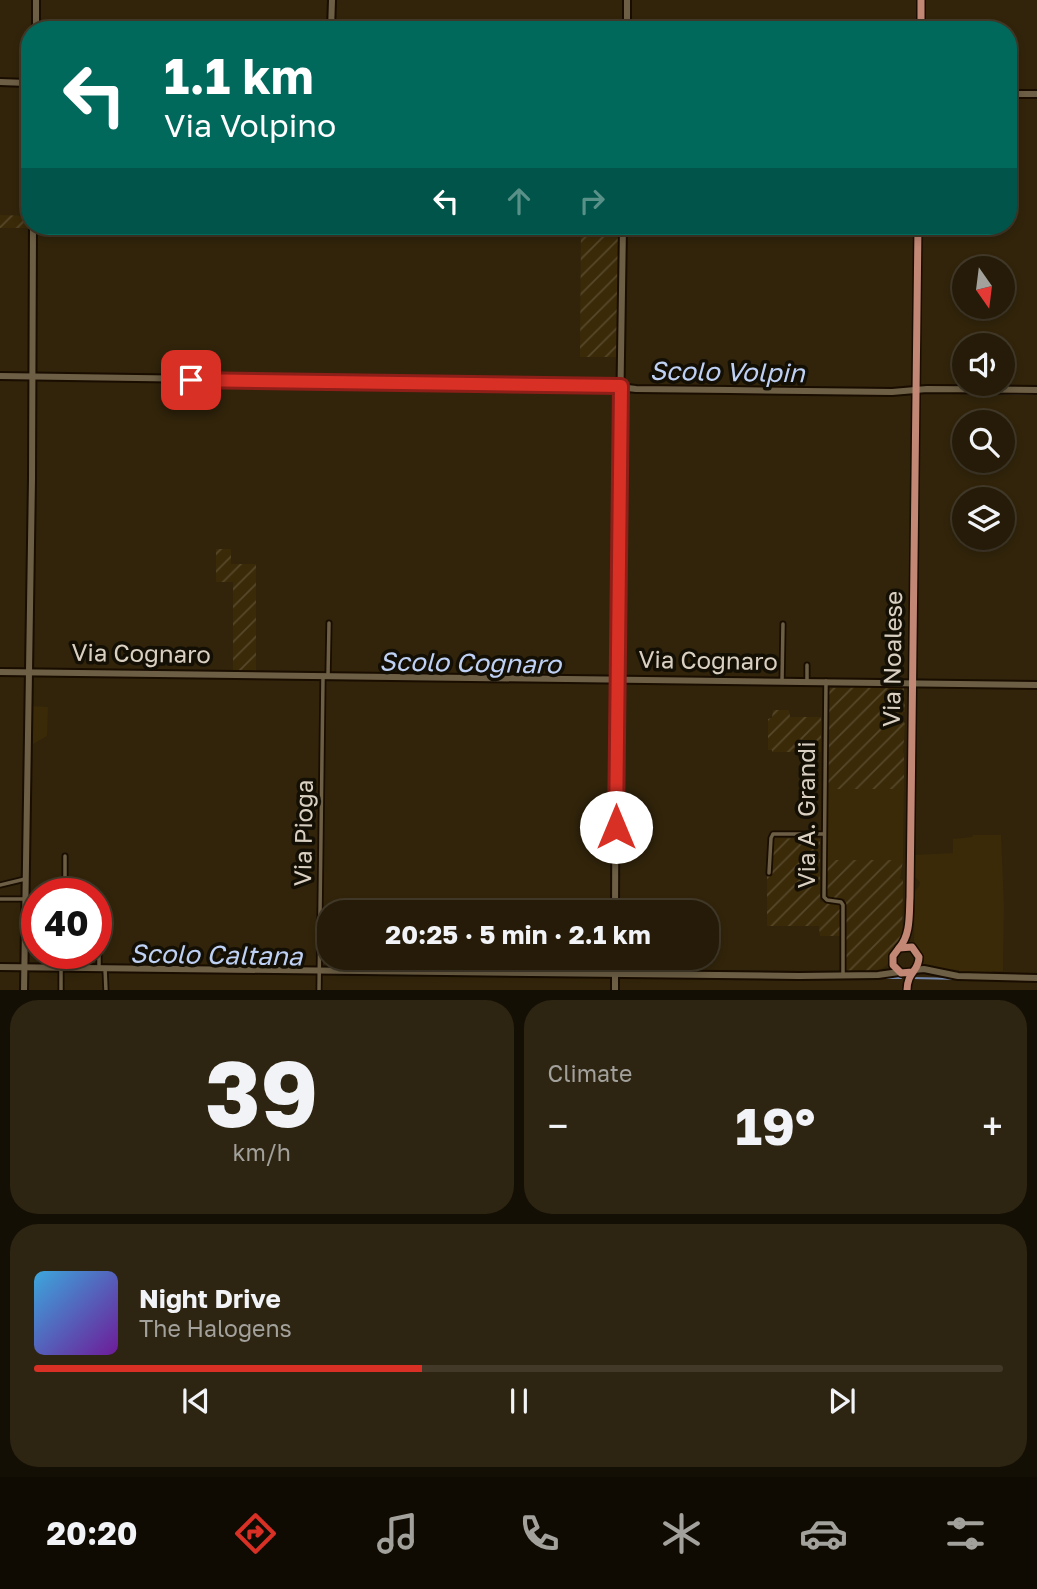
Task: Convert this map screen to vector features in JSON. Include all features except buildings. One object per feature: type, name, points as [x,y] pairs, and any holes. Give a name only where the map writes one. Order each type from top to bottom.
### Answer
[{"type":"main road","points":[[921,0],[921,21]]},
{"type":"main road","name":"Via Noalese","points":[[918,235],[908,929],[909,939],[920,959]]},
{"type":"main road","name":"Via Noalese","points":[[892,958],[906,938],[908,929]]},
{"type":"main road","points":[[899,948],[908,946],[915,950]]},
{"type":"main road","points":[[892,958],[907,990]]},
{"type":"main road","points":[[907,990],[907,981],[920,959]]},
{"type":"main road","points":[[900,972],[913,971]]},
{"type":"street","points":[[36,21],[37,0]]},
{"type":"street","points":[[331,21],[332,0]]},
{"type":"street","points":[[627,0],[627,21]]},
{"type":"street","points":[[0,82],[21,83]]},
{"type":"street","points":[[1017,94],[1037,94]]},
{"type":"street","points":[[25,878],[33,235]]},
{"type":"street","points":[[615,900],[623,235]]},
{"type":"street","points":[[0,376],[645,389],[1037,390]]},
{"type":"street","name":"Via Pioga","points":[[319,990],[325,676],[329,624]]},
{"type":"street","points":[[782,681],[783,624]]},
{"type":"street","points":[[807,665],[807,681]]},
{"type":"street","name":"Via Cognaro","points":[[0,672],[1037,685]]},
{"type":"street","name":"Via A. Grandi","points":[[826,681],[824,897],[827,901],[841,902],[843,905],[843,975]]},
{"type":"street","points":[[769,873],[773,834],[824,834]]},
{"type":"street","points":[[65,856],[65,878]]},
{"type":"street","points":[[0,885],[21,880]]},
{"type":"street","points":[[0,899],[21,900]]},
{"type":"street","points":[[875,974],[884,971],[892,958]]},
{"type":"street","points":[[920,959],[924,966],[933,971]]},
{"type":"street","points":[[0,967],[21,968]]},
{"type":"street","points":[[112,968],[615,976],[843,975],[900,972]]},
{"type":"street","points":[[23,969],[24,990]]},
{"type":"street","points":[[61,990],[62,969]]},
{"type":"street","points":[[102,969],[106,990]]},
{"type":"street","points":[[615,970],[615,990]]},
{"type":"street","points":[[913,971],[933,971],[958,976],[1037,978]]},
{"type":"shaded area","points":[[0,215],[21,216],[21,228],[0,228]]},
{"type":"shaded area","points":[[581,235],[621,235],[619,357],[580,357]]},
{"type":"shaded area","points":[[216,549],[231,549],[231,564],[256,564],[256,672],[233,672],[233,582],[216,582]]},
{"type":"shaded area","points":[[904,686],[904,789],[827,789],[829,688]]},
{"type":"shaded area","points":[[32,706],[48,707],[47,736],[33,744]]},
{"type":"shaded area","points":[[773,710],[789,710],[790,717],[821,717],[821,752],[768,750],[768,719],[772,718]]},
{"type":"shaded area","points":[[827,789],[904,789],[903,860],[826,860]]},
{"type":"shaded area","points":[[973,835],[1001,835],[1003,971],[960,973],[959,970],[928,968],[922,963],[914,946],[915,891],[920,882],[915,877],[913,855],[953,853],[953,839]]},
{"type":"shaded area","points":[[772,838],[820,839],[820,902],[841,904],[841,936],[820,936],[819,926],[767,926],[767,875],[771,875]]},
{"type":"shaded area","points":[[826,860],[903,860],[900,879],[903,880],[902,941],[892,952],[887,965],[880,970],[845,972],[845,899],[826,897]]},
{"type":"waterway","name":"Scolo Volpin","points":[[1015,393],[1037,394]]},
{"type":"waterway","name":"Scolo Cognaro","points":[[1007,688],[1037,688]]},
{"type":"waterway","name":"Scolo Caltana","points":[[114,971],[299,973]]},
{"type":"waterway","name":"Scolo Caltana","points":[[871,978],[901,978]]},
{"type":"waterway","name":"Scolo Caltana","points":[[912,978],[959,979]]},
{"type":"route","points":[[191,380],[621,386],[616,827]]}]
